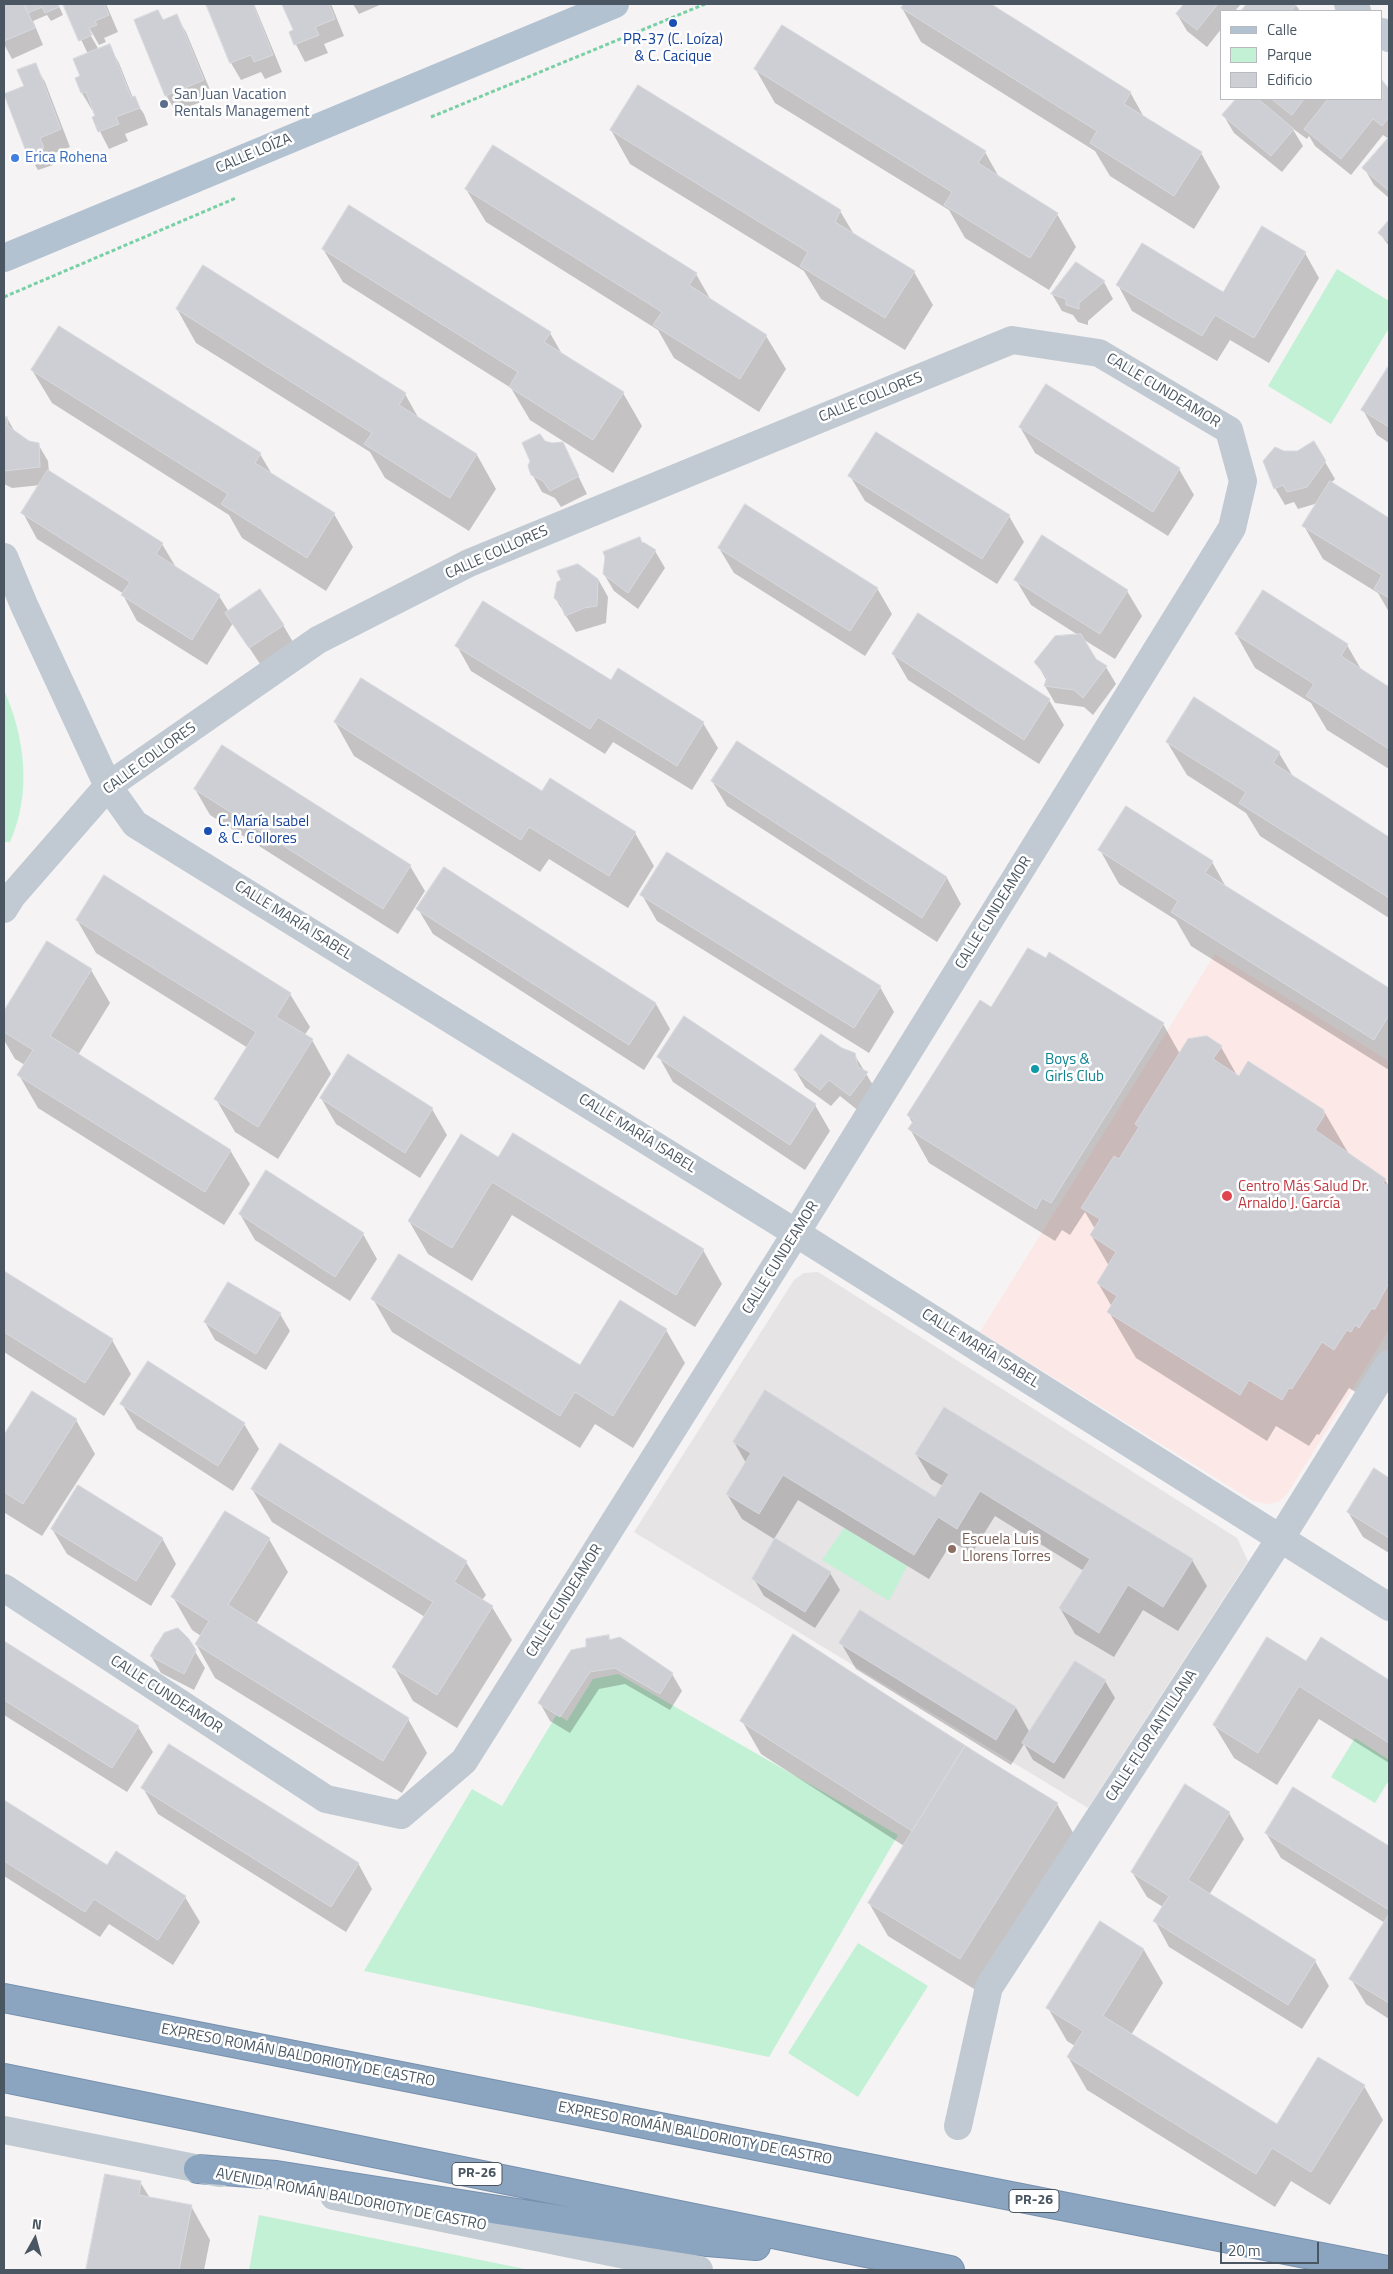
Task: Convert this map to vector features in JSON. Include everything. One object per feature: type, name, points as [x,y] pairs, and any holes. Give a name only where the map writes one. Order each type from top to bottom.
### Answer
[{"type":"highway","name":"EXPRESO ROMÁN BALDORIOTY DE CASTRO","points":[[4,1998],[1387,2270]]},
{"type":"highway","name":"PR-26","points":[[4,2078],[950,2270]]},
{"type":"highway","points":[[198,2169],[276,2175],[695,2242],[877,2256]]},
{"type":"main road","name":"CALLE LOÍZA","points":[[4,258],[615,4]]},
{"type":"street","name":"CALLE COLLORES","points":[[4,909],[12,896],[108,786],[318,640],[469,563],[1012,340],[1070,349]]},
{"type":"street","name":"CALLE CUNDEAMOR","points":[[4,1588],[326,1799],[401,1815],[464,1761],[796,1233],[1232,528],[1243,482],[1229,430],[1099,353],[1070,349]]},
{"type":"street","name":"CALLE MARÍA ISABEL","points":[[4,557],[14,610],[108,786],[134,824],[796,1233],[1389,1607]]},
{"type":"street","name":"CALLE FLOR ANTILLANA","points":[[958,2126],[989,1987],[1280,1539],[1389,1364]]},
{"type":"street","name":"AVENIDA ROMÁN BALDORIOTY DE CASTRO","points":[[4,2130],[699,2270]]},
{"type":"path","points":[[428,118],[705,4]]},
{"type":"path","points":[[4,297],[245,194]]},
{"type":"shaded area","name":"Centro Más Salud Dr. Arnaldo J. García","points":[[1215,954],[1389,1061],[1389,1330],[1287,1494],[1278,1502],[1267,1504],[1253,1501],[980,1332]]},
{"type":"shaded area","name":"Escuela Luis Llorens Torres","points":[[818,1272],[1237,1538],[1248,1561],[1088,1808],[634,1532],[794,1280],[804,1273]]},
{"type":"green space","points":[[1337,269],[1389,301],[1389,328],[1331,424],[1268,386]]},
{"type":"green space","points":[[4,690],[17,727],[23,766],[21,805],[17,824],[10,842],[4,842]]},
{"type":"green space","points":[[844,1528],[907,1566],[889,1601],[822,1560]]},
{"type":"green space","points":[[618,1674],[898,1835],[769,2057],[364,1971],[472,1789],[502,1806],[557,1714],[567,1721],[593,1679]]},
{"type":"green space","points":[[1355,1738],[1389,1760],[1389,1780],[1375,1803],[1331,1777]]},
{"type":"green space","points":[[858,1943],[928,1986],[858,2097],[788,2053]]},
{"type":"green space","points":[[259,2215],[530,2270],[249,2270]]},
{"type":"building","points":[[4,4],[24,4],[35,28],[4,41]]},
{"type":"building","points":[[24,4],[58,4],[59,7],[45,13],[42,7],[28,13]]},
{"type":"building","points":[[63,4],[104,4],[109,15],[95,21],[97,25],[89,28],[92,35],[79,41]]},
{"type":"building","points":[[206,4],[253,4],[273,55],[254,62],[251,55],[230,63]]},
{"type":"building","points":[[282,4],[329,4],[335,19],[315,27],[319,35],[294,45],[289,32],[293,30]]},
{"type":"building","points":[[904,4],[991,4],[1131,92],[1124,104],[1202,152],[1174,196],[1090,143],[1097,131],[901,8]]},
{"type":"building","points":[[1184,4],[1218,4],[1197,30],[1176,14]]},
{"type":"building","points":[[1247,4],[1297,4],[1292,10],[1242,10]]},
{"type":"building","points":[[158,10],[163,20],[177,14],[204,80],[165,96],[134,20]]},
{"type":"building","points":[[782,25],[986,151],[978,163],[1058,213],[1030,258],[944,205],[952,192],[754,69]]},
{"type":"building","points":[[110,44],[131,97],[135,96],[140,108],[116,117],[119,124],[98,132],[92,117],[95,116],[86,92],[81,93],[75,78],[80,76],[73,59]]},
{"type":"building","points":[[36,63],[61,129],[40,138],[44,148],[27,154],[4,94],[24,86],[17,70]]},
{"type":"building","points":[[1383,81],[1389,89],[1389,117],[1382,126],[1373,119],[1341,159],[1304,129],[1327,100],[1383,100]]},
{"type":"building","points":[[638,85],[841,210],[835,222],[915,271],[885,318],[800,266],[808,252],[610,130]]},
{"type":"building","points":[[1235,100],[1259,100],[1294,129],[1271,156],[1222,115]]},
{"type":"building","points":[[1273,100],[1303,100],[1292,115]]},
{"type":"building","points":[[1389,137],[1389,191],[1362,168]]},
{"type":"building","points":[[493,145],[697,273],[689,285],[767,335],[740,379],[653,325],[662,312],[465,189]]},
{"type":"building","points":[[349,205],[551,332],[544,342],[624,392],[593,440],[509,387],[518,372],[322,249]]},
{"type":"building","points":[[1389,220],[1389,242],[1378,233]]},
{"type":"building","points":[[1262,226],[1306,252],[1254,338],[1215,315],[1202,336],[1116,285],[1142,243],[1223,292]]},
{"type":"building","points":[[1076,262],[1105,281],[1079,303],[1079,309],[1066,305],[1066,299],[1051,294]]},
{"type":"building","points":[[203,265],[406,393],[399,405],[477,454],[450,498],[364,444],[372,433],[176,309]]},
{"type":"building","points":[[59,326],[261,453],[255,463],[335,513],[307,558],[221,504],[228,494],[31,370]]},
{"type":"building","points":[[1389,368],[1389,427],[1361,410]]},
{"type":"building","points":[[1046,384],[1180,468],[1153,512],[1019,427]]},
{"type":"building","points":[[7,417],[8,426],[29,441],[39,443],[40,467],[4,471],[4,418]]},
{"type":"building","points":[[876,432],[1010,515],[982,559],[848,476]]},
{"type":"building","points":[[540,434],[545,441],[552,443],[563,442],[579,476],[550,491],[543,481],[531,475],[528,466],[530,461],[522,443]]},
{"type":"building","points":[[1314,441],[1326,461],[1307,487],[1287,492],[1283,485],[1274,489],[1263,461],[1275,447],[1284,451],[1297,451]]},
{"type":"building","points":[[48,470],[163,543],[156,554],[220,595],[192,640],[121,595],[130,582],[21,513]]},
{"type":"building","points":[[1330,481],[1389,518],[1389,598],[1374,589],[1382,575],[1302,526]]},
{"type":"building","points":[[745,504],[878,588],[850,631],[718,548]]},
{"type":"building","points":[[1042,535],[1128,590],[1100,634],[1014,580]]},
{"type":"building","points":[[640,537],[642,543],[656,550],[628,593],[603,574],[605,557],[603,552]]},
{"type":"building","points":[[578,564],[598,579],[597,606],[584,608],[565,616],[561,604],[554,598],[557,582],[561,580],[557,571]]},
{"type":"building","points":[[260,589],[284,625],[249,648],[225,613]]},
{"type":"building","points":[[1263,590],[1348,644],[1341,656],[1389,687],[1389,749],[1306,696],[1314,684],[1235,634]]},
{"type":"building","points":[[483,601],[611,680],[618,668],[704,722],[677,766],[598,717],[590,729],[455,646]]},
{"type":"building","points":[[918,613],[1050,699],[1024,740],[892,654]]},
{"type":"building","points":[[1081,634],[1096,659],[1107,666],[1083,698],[1074,690],[1044,686],[1047,677],[1034,662],[1055,636]]},
{"type":"building","points":[[361,678],[542,791],[550,778],[636,832],[609,876],[529,827],[521,840],[334,722]]},
{"type":"building","points":[[1194,697],[1280,752],[1273,763],[1389,837],[1389,898],[1239,803],[1246,792],[1166,742]]},
{"type":"building","points":[[737,741],[947,877],[922,918],[711,781]]},
{"type":"building","points":[[222,745],[411,865],[383,909],[194,789]]},
{"type":"building","points":[[1126,806],[1213,861],[1205,873],[1389,988],[1389,1015],[1374,1040],[1171,912],[1178,901],[1098,850]]},
{"type":"building","points":[[667,852],[881,986],[854,1028],[640,895]]},
{"type":"building","points":[[444,867],[656,1003],[629,1045],[416,909]]},
{"type":"building","points":[[104,875],[291,993],[276,1017],[313,1039],[258,1127],[214,1099],[256,1032],[76,920]]},
{"type":"building","points":[[47,941],[92,969],[50,1036],[231,1150],[205,1192],[17,1075],[33,1050],[4,1032],[4,1011]]},
{"type":"building","name":"Boys & Girls Club","points":[[1028,948],[1046,958],[1049,952],[1164,1023],[1051,1203],[1042,1198],[1036,1209],[908,1129],[914,1120],[907,1115],[980,1000],[991,1007]]},
{"type":"building","points":[[684,1016],[816,1104],[790,1145],[657,1057]]},
{"type":"building","points":[[821,1034],[842,1048],[855,1053],[858,1067],[868,1072],[850,1096],[829,1080],[820,1090],[794,1070]]},
{"type":"building","points":[[1207,1036],[1222,1046],[1213,1059],[1239,1076],[1248,1061],[1324,1110],[1324,1116],[1315,1130],[1386,1179],[1383,1183],[1389,1187],[1389,1283],[1375,1309],[1371,1309],[1359,1328],[1355,1325],[1351,1332],[1347,1330],[1334,1350],[1322,1342],[1292,1389],[1289,1388],[1282,1400],[1249,1380],[1240,1395],[1107,1312],[1117,1296],[1097,1283],[1116,1252],[1090,1235],[1100,1219],[1081,1208],[1114,1156],[1119,1159],[1139,1127],[1135,1124],[1188,1039]]},
{"type":"building","points":[[348,1054],[433,1108],[405,1153],[320,1098]]},
{"type":"building","points":[[513,1133],[704,1249],[676,1295],[492,1182],[452,1248],[408,1221],[461,1134],[498,1157]]},
{"type":"building","points":[[266,1170],[364,1233],[335,1277],[239,1214]]},
{"type":"building","points":[[399,1254],[580,1365],[620,1300],[667,1329],[613,1416],[575,1392],[560,1416],[371,1299]]},
{"type":"building","points":[[4,1271],[113,1339],[85,1383],[4,1332]]},
{"type":"building","points":[[228,1282],[281,1313],[256,1354],[204,1322]]},
{"type":"building","points":[[148,1361],[245,1423],[218,1466],[120,1404]]},
{"type":"building","points":[[765,1390],[935,1497],[949,1474],[915,1454],[944,1407],[1193,1559],[1163,1607],[1128,1585],[1099,1633],[1059,1608],[1090,1559],[980,1491],[957,1529],[938,1517],[914,1555],[783,1475],[759,1514],[726,1494],[751,1453],[733,1442]]},
{"type":"building","points":[[32,1391],[77,1419],[23,1504],[4,1492],[4,1435]]},
{"type":"building","points":[[280,1443],[467,1561],[454,1582],[493,1606],[437,1695],[392,1667],[433,1602],[251,1489]]},
{"type":"building","points":[[1374,1468],[1389,1478],[1389,1538],[1347,1512]]},
{"type":"building","points":[[78,1485],[163,1538],[136,1581],[51,1529]]},
{"type":"building","points":[[225,1511],[270,1538],[228,1605],[409,1718],[383,1761],[195,1644],[209,1621],[171,1597]]},
{"type":"building","points":[[775,1538],[831,1572],[805,1612],[752,1579]]},
{"type":"building","points":[[860,1610],[1016,1707],[996,1740],[839,1643]]},
{"type":"building","points":[[178,1628],[189,1639],[196,1650],[184,1674],[150,1656],[164,1633]]},
{"type":"building","points":[[793,1634],[965,1746],[912,1831],[740,1721]]},
{"type":"building","points":[[609,1635],[609,1640],[620,1637],[673,1673],[660,1694],[615,1668],[590,1672],[560,1717],[538,1703],[571,1650],[586,1647],[586,1639]]},
{"type":"building","points":[[1267,1637],[1306,1661],[1321,1637],[1389,1680],[1389,1743],[1299,1686],[1258,1753],[1213,1725]]},
{"type":"building","points":[[4,1641],[139,1726],[112,1768],[4,1700]]},
{"type":"building","points":[[1075,1661],[1106,1680],[1054,1763],[1022,1743]]},
{"type":"building","points":[[169,1744],[359,1863],[331,1907],[141,1788]]},
{"type":"building","points":[[965,1746],[1058,1803],[960,1959],[868,1903]]},
{"type":"building","points":[[1185,1784],[1230,1812],[1188,1880],[1316,1960],[1288,2005],[1153,1921],[1169,1896],[1131,1872]]},
{"type":"building","points":[[1293,1787],[1389,1846],[1389,1910],[1265,1833]]},
{"type":"building","points":[[4,1800],[107,1865],[116,1851],[186,1896],[158,1940],[94,1899],[85,1912],[4,1861]]},
{"type":"building","points":[[1389,1914],[1389,2003],[1349,1979]]},
{"type":"building","points":[[1100,1921],[1144,1949],[1103,2016],[1277,2124],[1318,2057],[1365,2085],[1311,2172],[1272,2148],[1256,2174],[1067,2057],[1083,2031],[1046,2008]]},
{"type":"building","points":[[105,2174],[141,2181],[139,2195],[192,2205],[179,2270],[86,2270]]},
{"type":"place","name":"PR-37 (C. Loíza) & C. Cacique","points":[[673,23]]},
{"type":"place","name":"San Juan Vacation Rentals Management","points":[[164,104]]},
{"type":"place","name":"Erica Rohena","points":[[15,158]]},
{"type":"place","name":"C. María Isabel & C. Collores","points":[[208,831]]},
{"type":"place","name":"Boys & Girls Club","points":[[1035,1069]]},
{"type":"place","name":"Centro Más Salud Dr. Arnaldo J. García","points":[[1227,1196]]},
{"type":"place","name":"Escuela Luis Llorens Torres","points":[[952,1549]]}]
